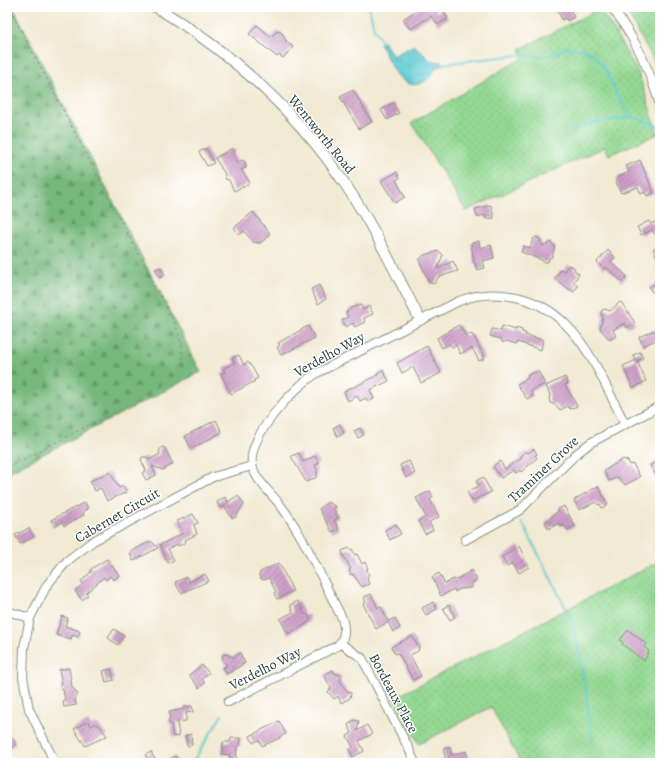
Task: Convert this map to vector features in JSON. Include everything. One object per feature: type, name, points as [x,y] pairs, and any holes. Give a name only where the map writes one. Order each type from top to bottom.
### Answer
[{"type":"street","name":"Wentworth Road","points":[[156,7],[198,34],[244,70],[278,102],[311,138],[336,171],[365,216],[420,320]]},
{"type":"street","points":[[611,7],[640,51],[651,75],[660,105]]},
{"type":"street","name":"Verdelho Way","points":[[252,466],[251,458],[256,442],[281,405],[296,388],[317,373],[420,320],[459,301],[483,295],[509,295],[531,301],[556,314],[578,336],[625,424]]},
{"type":"street","name":"Traminer Grove","points":[[466,540],[520,510],[582,449],[660,406]]},
{"type":"street","points":[[252,466],[257,477],[293,523],[342,618],[344,635],[340,643]]},
{"type":"street","name":"Cabernet Circuit","points":[[55,763],[34,720],[24,686],[24,648],[30,618],[37,602],[53,576],[85,545],[214,477],[252,466]]},
{"type":"street","points":[[7,611],[30,618]]},
{"type":"street","name":"Verdelho Way","points":[[228,702],[340,643]]},
{"type":"street","name":"Bordeaux Place","points":[[340,643],[362,658],[415,763]]},
{"type":"path","points":[[7,468],[161,387],[176,375],[182,360],[182,339],[175,324],[9,7]]},
{"type":"green space","points":[[7,7],[13,7],[201,372],[7,473]]},
{"type":"green space","points":[[630,7],[660,7],[660,72],[626,10]]},
{"type":"green space","points":[[599,9],[610,24],[638,72],[658,134],[609,155],[605,147],[466,211],[412,123],[524,57],[520,49]]},
{"type":"green space","points":[[660,561],[660,763],[521,763],[491,707],[419,744],[394,698]]},
{"type":"water","points":[[384,42],[393,56],[412,46],[415,46],[431,61],[441,62],[442,66],[436,67],[430,77],[424,82],[413,85],[407,83],[395,72],[380,43]]},
{"type":"building","points":[[421,7],[433,7],[437,12],[442,9],[448,18],[438,25],[431,16],[410,29],[403,19]]},
{"type":"building","points":[[556,7],[569,7],[574,17],[567,21],[566,18],[562,20]]},
{"type":"building","points":[[257,25],[271,37],[279,31],[283,34],[286,41],[293,47],[283,58],[279,55],[277,57],[249,34]]},
{"type":"building","points":[[353,90],[372,122],[359,129],[340,97]]},
{"type":"building","points":[[393,103],[399,113],[387,120],[381,110]]},
{"type":"building","points":[[206,148],[214,163],[207,166],[199,152]]},
{"type":"building","points":[[231,149],[234,150],[234,156],[238,163],[242,160],[245,162],[246,168],[241,170],[249,181],[248,184],[234,191],[229,180],[225,179],[225,174],[215,158]]},
{"type":"building","points":[[640,160],[654,193],[647,196],[645,192],[641,194],[638,187],[621,193],[616,182],[618,177],[629,172],[626,166]]},
{"type":"building","points":[[397,172],[400,178],[396,180],[405,197],[395,203],[381,181]]},
{"type":"building","points":[[491,205],[494,218],[486,219],[485,215],[477,217],[475,209]]},
{"type":"building","points":[[253,212],[269,232],[269,236],[260,243],[253,242],[244,231],[239,235],[234,228]]},
{"type":"building","points":[[660,219],[660,241],[652,230],[641,235],[637,227],[649,221],[651,224]]},
{"type":"building","points":[[536,237],[539,238],[543,246],[550,242],[555,246],[552,257],[549,258],[548,262],[543,262],[542,260],[521,252],[523,246],[530,248],[533,239]]},
{"type":"building","points":[[479,241],[480,248],[491,245],[494,258],[483,261],[485,268],[477,270],[474,263],[471,243]]},
{"type":"building","points":[[660,245],[660,263],[653,249]]},
{"type":"building","points":[[608,250],[615,257],[611,262],[627,276],[622,282],[606,267],[604,269],[597,262]]},
{"type":"building","points":[[439,251],[443,255],[437,269],[453,261],[458,271],[438,277],[436,282],[433,284],[429,282],[419,260],[424,255]]},
{"type":"building","points":[[568,265],[574,267],[575,271],[579,274],[573,283],[578,286],[574,292],[554,279],[561,269],[564,271]]},
{"type":"building","points":[[161,267],[165,275],[160,278],[155,269]]},
{"type":"building","points":[[657,283],[660,288],[652,292],[649,287]]},
{"type":"building","points":[[319,285],[326,299],[318,304],[311,289]]},
{"type":"building","points":[[620,302],[635,323],[627,328],[625,323],[613,330],[616,336],[610,340],[600,329],[603,317],[601,313],[602,310],[605,309],[610,311]]},
{"type":"building","points":[[361,305],[363,310],[369,306],[373,314],[364,318],[365,322],[355,327],[353,323],[345,327],[342,320],[348,317],[346,313],[351,308]]},
{"type":"building","points":[[459,325],[466,336],[470,334],[473,335],[485,358],[479,361],[472,348],[460,354],[456,345],[452,347],[450,344],[442,348],[437,338]]},
{"type":"building","points":[[308,326],[315,338],[281,355],[277,347],[280,345],[278,343]]},
{"type":"building","points":[[502,326],[522,330],[522,332],[526,333],[525,335],[543,340],[541,350],[518,342],[517,344],[506,341],[503,343],[501,339],[490,336],[492,329],[501,331]]},
{"type":"building","points":[[654,330],[658,339],[643,346],[639,337]]},
{"type":"building","points":[[427,346],[441,373],[421,383],[413,367],[402,373],[397,363]]},
{"type":"building","points":[[640,352],[643,358],[637,361],[646,381],[633,388],[623,366],[636,360],[633,355]]},
{"type":"building","points":[[239,355],[244,365],[248,362],[258,378],[231,394],[221,374],[225,372],[223,369],[225,367],[235,363],[232,358]]},
{"type":"building","points":[[383,370],[389,381],[370,390],[374,399],[368,402],[366,398],[360,401],[357,396],[348,401],[344,392],[349,388],[378,375],[377,373]]},
{"type":"building","points":[[538,371],[545,384],[531,391],[533,396],[527,399],[517,384],[528,378],[527,376],[530,374]]},
{"type":"building","points":[[565,377],[568,384],[565,385],[577,406],[570,409],[568,406],[560,410],[556,405],[550,403],[550,395],[546,386]]},
{"type":"building","points":[[216,420],[222,432],[191,449],[185,436]]},
{"type":"building","points":[[340,424],[344,433],[338,437],[333,428]]},
{"type":"building","points":[[360,428],[364,435],[358,438],[354,431]]},
{"type":"building","points":[[162,447],[165,448],[173,464],[163,470],[152,466],[156,475],[146,480],[142,473],[146,470],[141,460],[142,457],[147,457],[149,460],[160,454],[159,451]]},
{"type":"building","points":[[534,449],[537,454],[535,455],[537,458],[521,472],[520,470],[516,473],[514,470],[501,478],[493,466],[500,461],[505,469],[521,458],[520,456],[526,451],[528,453]]},
{"type":"building","points":[[299,453],[303,462],[315,456],[319,463],[315,465],[317,477],[306,482],[291,456]]},
{"type":"building","points":[[623,459],[628,461],[630,465],[633,464],[640,477],[625,485],[618,477],[609,481],[604,471]]},
{"type":"building","points":[[660,460],[660,483],[650,465]]},
{"type":"building","points":[[409,461],[415,473],[406,478],[400,465]]},
{"type":"building","points":[[110,472],[119,488],[123,486],[127,492],[107,501],[101,488],[95,491],[90,481]]},
{"type":"building","points":[[483,477],[491,492],[472,501],[467,492],[479,486],[476,481]]},
{"type":"building","points":[[598,486],[608,505],[602,508],[600,504],[598,505],[596,502],[579,510],[574,500]]},
{"type":"building","points":[[430,491],[433,497],[430,499],[439,517],[429,522],[433,530],[425,534],[418,521],[426,517],[416,498]]},
{"type":"building","points":[[237,496],[244,504],[235,518],[232,518],[224,506],[220,508],[217,502],[225,497],[228,502]]},
{"type":"building","points":[[85,502],[88,509],[83,512],[84,515],[64,526],[62,522],[54,527],[51,520]]},
{"type":"building","points":[[328,502],[336,507],[334,509],[338,517],[334,520],[339,529],[332,532],[319,509]]},
{"type":"building","points":[[564,506],[575,526],[567,530],[564,525],[561,527],[559,523],[548,529],[545,522],[559,511],[558,509]]},
{"type":"building","points":[[193,514],[198,523],[194,525],[197,534],[185,540],[186,542],[179,546],[177,544],[168,549],[174,560],[168,563],[160,545],[183,533],[177,521]]},
{"type":"building","points":[[396,524],[401,534],[390,540],[385,530]]},
{"type":"building","points":[[29,528],[34,537],[20,544],[15,535]]},
{"type":"building","points":[[151,541],[158,548],[133,561],[130,552]]},
{"type":"building","points":[[519,546],[529,567],[519,573],[513,563],[507,566],[502,557]]},
{"type":"building","points":[[349,548],[350,550],[352,549],[355,555],[357,554],[362,564],[365,562],[368,569],[366,570],[369,574],[367,578],[369,584],[362,587],[353,574],[351,575],[349,570],[351,569],[342,551]]},
{"type":"building","points":[[107,559],[119,575],[114,580],[110,576],[106,580],[104,577],[86,593],[88,595],[82,600],[75,591],[83,584],[81,581],[91,572],[91,569]]},
{"type":"building","points":[[279,563],[293,591],[277,599],[274,593],[276,592],[269,578],[264,580],[259,576],[260,572]]},
{"type":"building","points":[[472,570],[477,580],[472,583],[470,588],[460,589],[455,592],[454,589],[441,596],[432,577],[439,573],[445,584],[453,579],[456,580]]},
{"type":"building","points":[[205,574],[209,581],[181,593],[175,582],[187,577],[189,582]]},
{"type":"building","points":[[371,594],[378,608],[381,607],[388,621],[395,618],[400,628],[393,632],[388,622],[376,629],[363,604],[366,602],[364,597]]},
{"type":"building","points":[[298,601],[304,614],[308,615],[310,619],[308,623],[288,634],[280,619],[293,612],[290,605]]},
{"type":"building","points":[[433,602],[437,609],[426,615],[422,608]]},
{"type":"building","points":[[449,605],[455,617],[450,620],[443,608]]},
{"type":"building","points":[[62,616],[68,618],[65,626],[80,631],[78,637],[72,635],[71,639],[56,635]]},
{"type":"building","points":[[114,629],[124,636],[118,645],[108,638]]},
{"type":"building","points":[[628,630],[647,644],[644,647],[649,651],[644,661],[622,644],[623,642],[620,640]]},
{"type":"building","points":[[412,636],[419,648],[418,651],[410,655],[421,676],[413,680],[398,653],[395,654],[391,647]]},
{"type":"building","points":[[240,653],[245,663],[227,674],[223,667],[227,666],[222,658],[223,655],[226,654],[233,657]]},
{"type":"building","points":[[202,665],[209,673],[202,679],[205,683],[199,688],[189,675]]},
{"type":"building","points":[[69,668],[72,687],[78,694],[75,698],[76,705],[64,707],[63,701],[65,701],[63,689],[60,688],[62,682],[59,670]]},
{"type":"building","points":[[111,669],[114,680],[106,682],[103,671]]},
{"type":"building","points":[[333,670],[334,673],[342,677],[340,681],[346,690],[351,693],[350,698],[341,703],[338,696],[334,699],[328,692],[331,688],[324,675]]},
{"type":"building","points":[[192,706],[193,712],[186,713],[186,721],[177,722],[179,736],[173,737],[171,724],[168,722],[170,718],[169,712]]},
{"type":"building","points":[[354,720],[359,721],[357,731],[367,725],[372,734],[359,741],[364,751],[353,757],[349,750],[353,747],[347,736],[352,733],[348,725]]},
{"type":"building","points":[[88,721],[91,726],[95,724],[99,725],[107,736],[85,746],[74,729]]},
{"type":"building","points":[[279,721],[286,734],[262,746],[259,740],[253,743],[250,736]]},
{"type":"building","points":[[191,734],[192,745],[187,746],[185,736]]},
{"type":"building","points":[[11,737],[15,741],[15,745],[7,750],[7,739]]},
{"type":"building","points":[[231,738],[241,738],[240,746],[237,746],[236,761],[230,760],[230,755],[222,754],[223,742],[230,742]]},
{"type":"building","points":[[450,747],[452,755],[466,751],[468,758],[463,759],[464,763],[447,763],[443,749]]},
{"type":"building","points":[[151,752],[157,763],[150,763],[145,755]]},
{"type":"building","points":[[175,756],[179,763],[162,763]]},
{"type":"waterway","points":[[369,7],[374,28],[382,42]]},
{"type":"waterway","points":[[441,64],[519,55],[547,57],[569,47],[581,49],[595,55],[605,69],[623,107],[633,117],[658,126]]},
{"type":"waterway","points":[[571,131],[592,123],[633,117]]},
{"type":"waterway","points":[[522,522],[572,620],[584,680]]},
{"type":"waterway","points":[[7,648],[11,646]]},
{"type":"waterway","points":[[585,684],[592,739]]},
{"type":"waterway","points":[[192,763],[222,715]]}]
